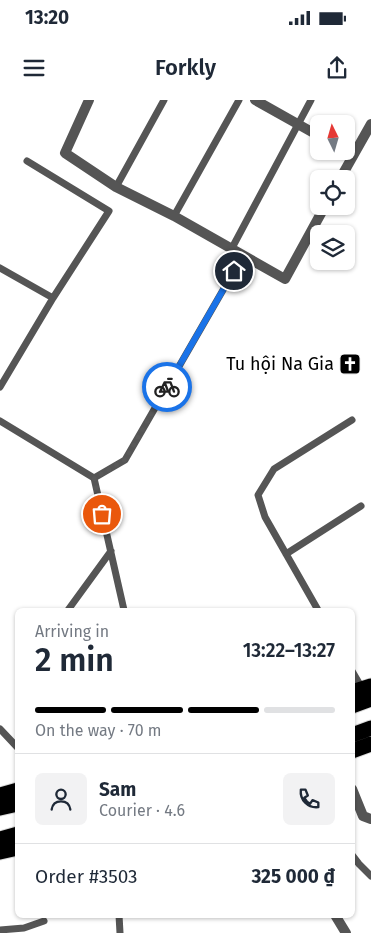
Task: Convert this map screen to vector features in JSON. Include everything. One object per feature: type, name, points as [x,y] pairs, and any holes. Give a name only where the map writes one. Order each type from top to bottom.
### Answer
[{"type":"highway","points":[[355,702],[364,691]]},
{"type":"highway","points":[[355,734],[371,728]]},
{"type":"highway","points":[[355,750],[371,744]]},
{"type":"highway","points":[[0,795],[15,791]]},
{"type":"highway","points":[[0,808],[15,805]]},
{"type":"highway","points":[[0,839],[15,835]]},
{"type":"highway","points":[[0,852],[15,849]]},
{"type":"street","points":[[89,100],[65,153],[116,187],[174,216],[285,279],[320,215]]},
{"type":"street","points":[[255,100],[310,131]]},
{"type":"street","points":[[355,147],[371,124]]},
{"type":"street","points":[[355,796],[363,816],[371,819]]},
{"type":"street","points":[[337,918],[346,933]]},
{"type":"lane","points":[[116,187],[164,100]]},
{"type":"lane","points":[[174,216],[239,100]]},
{"type":"lane","points":[[232,248],[311,100]]},
{"type":"lane","points":[[0,387],[53,298],[109,211],[27,161]]},
{"type":"lane","points":[[0,268],[53,298]]},
{"type":"lane","points":[[94,478],[125,460],[234,271]]},
{"type":"lane","points":[[317,608],[265,517],[258,495],[274,469],[352,420]]},
{"type":"lane","points":[[0,421],[94,478],[124,608]]},
{"type":"lane","points":[[286,554],[361,506]]},
{"type":"lane","points":[[69,608],[110,551]]},
{"type":"lane","points":[[355,676],[364,691]]},
{"type":"lane","points":[[0,729],[15,745]]},
{"type":"lane","points":[[355,859],[371,876]]},
{"type":"lane","points":[[119,918],[120,933]]},
{"type":"lane","points":[[0,930],[24,928],[44,920]]},
{"type":"way so far","points":[[102,514],[94,478],[125,460],[167,387]]},
{"type":"place","name":"Tu hội Na Gia","points":[[350,364]]},
{"type":"route","points":[[167,387],[234,271]]}]
